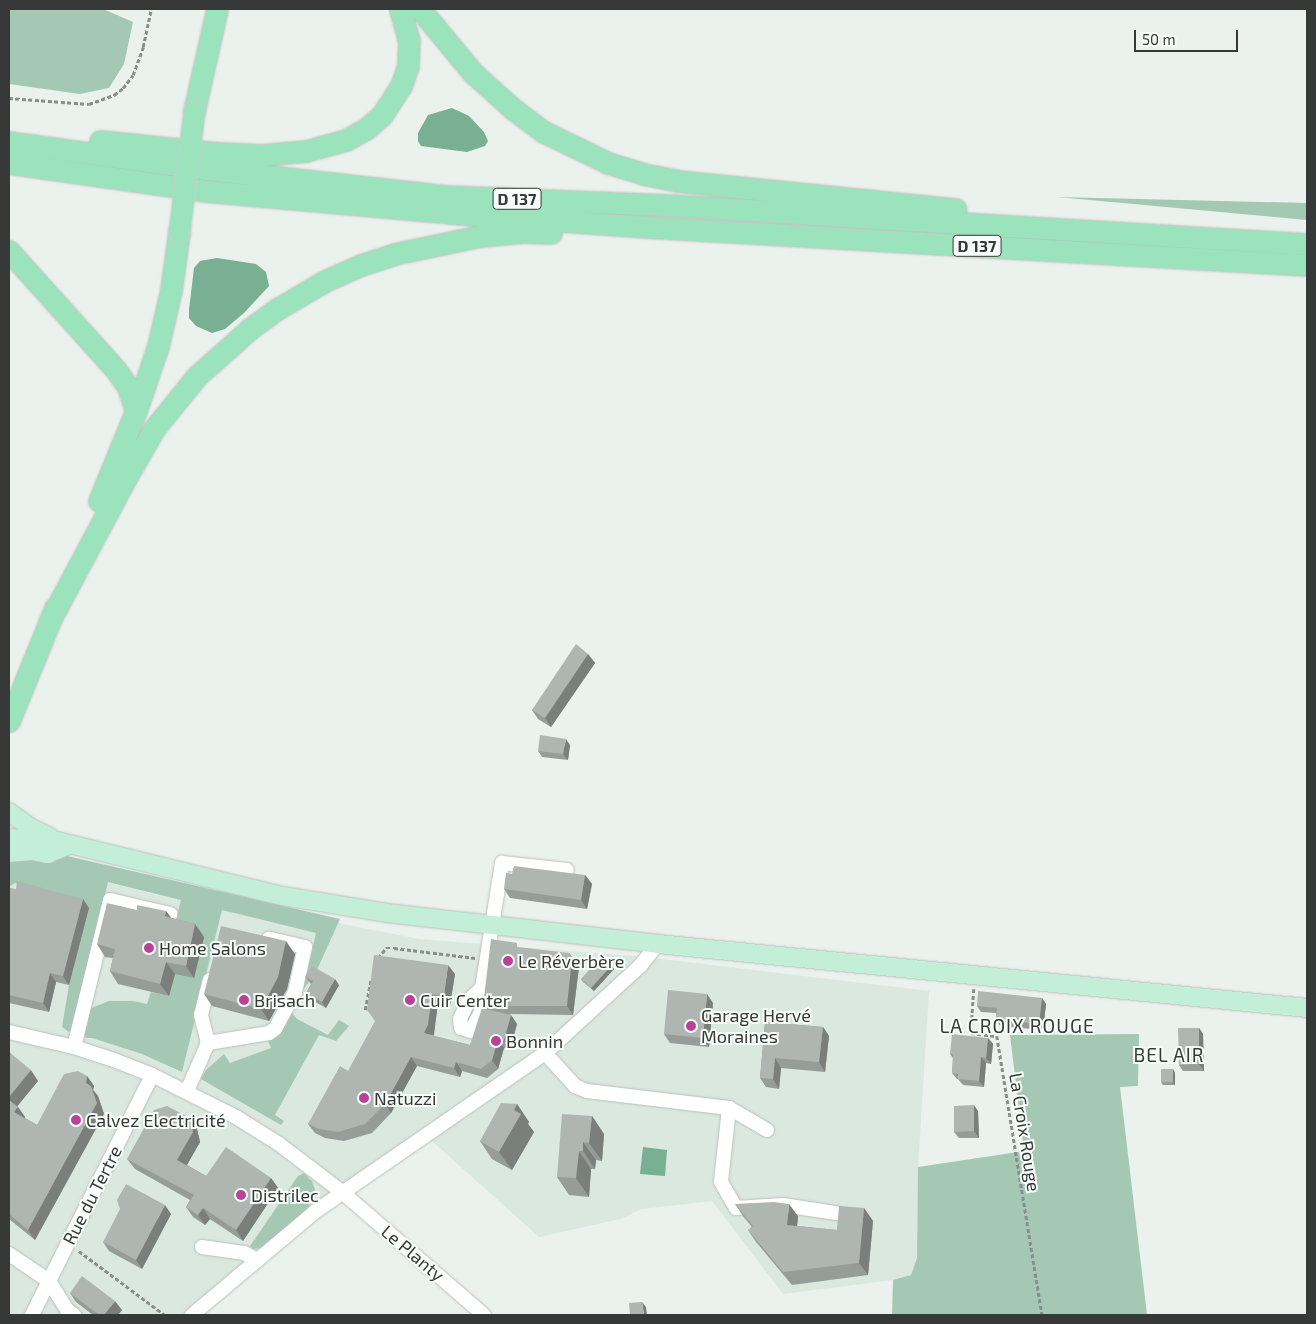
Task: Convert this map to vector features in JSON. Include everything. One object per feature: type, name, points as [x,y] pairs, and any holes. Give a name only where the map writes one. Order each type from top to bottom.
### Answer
[{"type":"highway","points":[[194,111],[194,65],[200,25],[205,9]]},
{"type":"highway","points":[[9,721],[136,411],[166,318],[194,111],[217,9]]},
{"type":"highway","points":[[9,131],[219,153],[279,154],[327,147],[358,134],[373,123],[389,106],[401,86],[408,66],[409,41],[400,9]]},
{"type":"highway","points":[[420,9],[463,62],[513,109],[557,139],[625,169],[659,178],[698,184],[1003,215],[1028,228]]},
{"type":"highway","name":"D 137","points":[[9,142],[207,169],[444,196],[667,205],[1307,244]]},
{"type":"highway","name":"D 137","points":[[9,162],[205,191],[396,208],[647,227],[1307,265]]},
{"type":"highway","points":[[50,620],[130,469],[162,417],[211,362],[251,328],[279,308],[318,285],[361,265],[426,246],[508,233],[608,236],[647,227]]},
{"type":"highway","points":[[9,251],[116,370],[128,387],[136,411]]},
{"type":"main road","points":[[9,812],[30,827],[63,843]]},
{"type":"main road","points":[[9,838],[63,843],[283,896],[387,912],[658,944],[1307,1008]]},
{"type":"main road","points":[[9,854],[32,851],[48,854],[63,843]]},
{"type":"street","points":[[482,988],[502,863],[567,870]]},
{"type":"street","points":[[74,1047],[110,900],[170,914]]},
{"type":"street","points":[[208,1043],[270,1033],[275,1029],[295,992],[306,947],[260,936]]},
{"type":"street","points":[[192,1315],[342,1192],[545,1053],[640,966],[658,944]]},
{"type":"street","points":[[187,1091],[208,1043],[201,1015],[213,966]]},
{"type":"street","name":"Le Planty","points":[[9,1032],[74,1047],[152,1075],[236,1117],[279,1144],[342,1192],[484,1315]]},
{"type":"street","points":[[545,1053],[570,1081],[587,1091],[729,1108],[767,1130]]},
{"type":"street","name":"Rue du Tertre","points":[[32,1315],[152,1075]]},
{"type":"street","points":[[729,1108],[721,1182],[736,1208],[783,1205],[836,1213]]},
{"type":"street","points":[[202,1247],[244,1253],[257,1260]]},
{"type":"street","points":[[9,1254],[49,1281],[67,1310],[74,1315]]},
{"type":"path","points":[[9,98],[89,104],[114,95],[123,88],[133,75],[143,47],[151,9]]},
{"type":"path","points":[[376,960],[386,948],[487,960]]},
{"type":"path","name":"La Croix Rouge","points":[[975,975],[971,1033],[997,1036],[1042,1315]]},
{"type":"path","points":[[365,1010],[371,977]]},
{"type":"path","points":[[68,1243],[165,1315]]},
{"type":"shaded area","points":[[9,9],[103,9],[133,22],[124,64],[109,88],[80,94],[9,84]]},
{"type":"shaded area","points":[[452,108],[469,116],[484,132],[488,141],[485,146],[467,152],[421,146],[418,141],[418,133],[428,115]]},
{"type":"shaded area","points":[[1057,197],[1307,203],[1307,220],[1274,217]]},
{"type":"shaded area","points":[[217,258],[256,264],[266,272],[269,286],[244,313],[225,329],[212,333],[196,326],[189,318],[189,310],[194,268],[200,261]]},
{"type":"shaded area","points":[[9,847],[28,847],[340,919],[316,972],[303,990],[316,933],[222,910],[182,1072],[142,1054],[92,1038],[86,1038],[84,1034],[89,1009],[109,1001],[133,1001],[147,1004],[151,992],[169,996],[174,928],[181,900],[108,882],[73,1029],[69,1032],[62,1027],[69,985],[89,908],[21,884],[15,883],[9,887]]},
{"type":"shaded area","points":[[9,858],[419,939],[645,957],[929,991],[918,1167],[917,1258],[911,1275],[893,1280],[783,1294],[712,1201],[642,1209],[620,1219],[539,1237],[423,1133],[188,1315],[9,1315]]},
{"type":"shaded area","points":[[292,1013],[297,1019],[328,1035],[339,1020],[349,1026],[336,1041],[319,1035],[275,1115],[284,1121],[281,1125],[201,1079],[206,1070],[224,1054],[230,1063],[271,1048],[268,1041],[279,1033]]},
{"type":"shaded area","points":[[1139,1034],[1138,1086],[1120,1087],[1147,1315],[892,1315],[893,1280],[911,1275],[917,1258],[918,1167],[1024,1151],[1010,1035]]},
{"type":"shaded area","points":[[643,1147],[667,1150],[665,1176],[640,1174]]},
{"type":"shaded area","points":[[304,1173],[312,1181],[315,1190],[311,1203],[304,1213],[261,1248],[253,1249],[250,1246],[298,1176]]},
{"type":"building","points":[[576,644],[588,654],[545,718],[532,710]]},
{"type":"building","points":[[540,735],[566,739],[563,754],[538,751]]},
{"type":"building","points":[[514,866],[585,875],[581,900],[504,889],[506,873],[512,874]]},
{"type":"building","points":[[17,881],[83,899],[63,976],[50,973],[43,1003],[9,995],[9,888],[16,889]]},
{"type":"building","points":[[107,903],[137,910],[137,905],[166,911],[165,916],[195,924],[186,966],[166,962],[160,984],[110,971],[115,949],[97,944]]},
{"type":"building","points":[[221,926],[286,941],[278,977],[261,1009],[204,994]]},
{"type":"building","points":[[491,939],[517,943],[517,947],[569,953],[572,958],[567,1006],[483,1006]]},
{"type":"building","points":[[374,955],[448,965],[444,996],[432,994],[428,1025],[424,1033],[470,1045],[482,1008],[511,1015],[504,1040],[498,1039],[492,1060],[481,1069],[456,1062],[454,1068],[411,1057],[385,1104],[365,1124],[338,1132],[319,1129],[308,1124],[340,1066],[348,1071],[375,1021],[367,1010]]},
{"type":"building","points":[[601,957],[611,966],[591,988],[581,979]]},
{"type":"building","points":[[312,966],[335,979],[322,1002],[306,993],[313,981],[305,977]]},
{"type":"building","name":"Garage Hervé Moraines","points":[[668,990],[707,994],[703,1038],[664,1034]]},
{"type":"building","points":[[978,991],[1042,998],[1039,1024],[996,1019],[997,1008],[977,1006]]},
{"type":"building","points":[[765,1022],[823,1027],[819,1062],[775,1058],[773,1079],[760,1078]]},
{"type":"building","points":[[1178,1028],[1199,1028],[1199,1064],[1179,1065]]},
{"type":"building","points":[[952,1034],[988,1038],[986,1058],[981,1057],[979,1081],[958,1079],[958,1074],[952,1073],[953,1054],[950,1054]]},
{"type":"building","points":[[9,1052],[31,1070],[9,1097]]},
{"type":"building","points":[[1161,1069],[1173,1069],[1173,1082],[1161,1082]]},
{"type":"building","points":[[78,1071],[87,1076],[86,1083],[91,1086],[97,1103],[28,1230],[9,1214],[9,1100],[18,1107],[14,1112],[37,1125],[64,1074]]},
{"type":"building","points":[[501,1103],[517,1104],[514,1110],[521,1114],[499,1152],[480,1141]]},
{"type":"building","points":[[974,1105],[974,1131],[954,1132],[954,1106]]},
{"type":"building","points":[[167,1106],[190,1118],[193,1132],[177,1160],[206,1176],[226,1147],[271,1178],[236,1230],[203,1208],[198,1215],[186,1207],[194,1195],[127,1159],[154,1110]]},
{"type":"building","points":[[562,1114],[592,1116],[589,1143],[583,1142],[583,1151],[579,1151],[576,1178],[557,1177]]},
{"type":"building","points":[[126,1184],[165,1205],[136,1260],[103,1242],[120,1209],[117,1200]]},
{"type":"building","points":[[774,1202],[789,1204],[787,1225],[837,1230],[839,1206],[864,1208],[859,1263],[783,1272],[748,1230],[753,1226],[735,1204]]},
{"type":"building","points":[[82,1276],[115,1301],[104,1315],[99,1315],[70,1293]]},
{"type":"building","points":[[642,1302],[644,1315],[630,1315],[629,1303]]},
{"type":"place","name":"Home Salons","points":[[149,948]]},
{"type":"place","name":"Le Réverbère","points":[[508,961]]},
{"type":"place","name":"Brisach","points":[[244,1000]]},
{"type":"place","name":"Cuir Center","points":[[410,1000]]},
{"type":"place","name":"Garage Hervé Moraines","points":[[691,1026]]},
{"type":"place","name":"Bonnin","points":[[496,1041]]},
{"type":"place","name":"Natuzzi","points":[[364,1098]]},
{"type":"place","name":"Calvez Electricité","points":[[76,1120]]},
{"type":"place","name":"Distrilec","points":[[241,1195]]},
{"type":"district","name":"LA CROIX ROUGE","points":[[1017,1026]]},
{"type":"district","name":"BEL AIR","points":[[1169,1055]]}]
